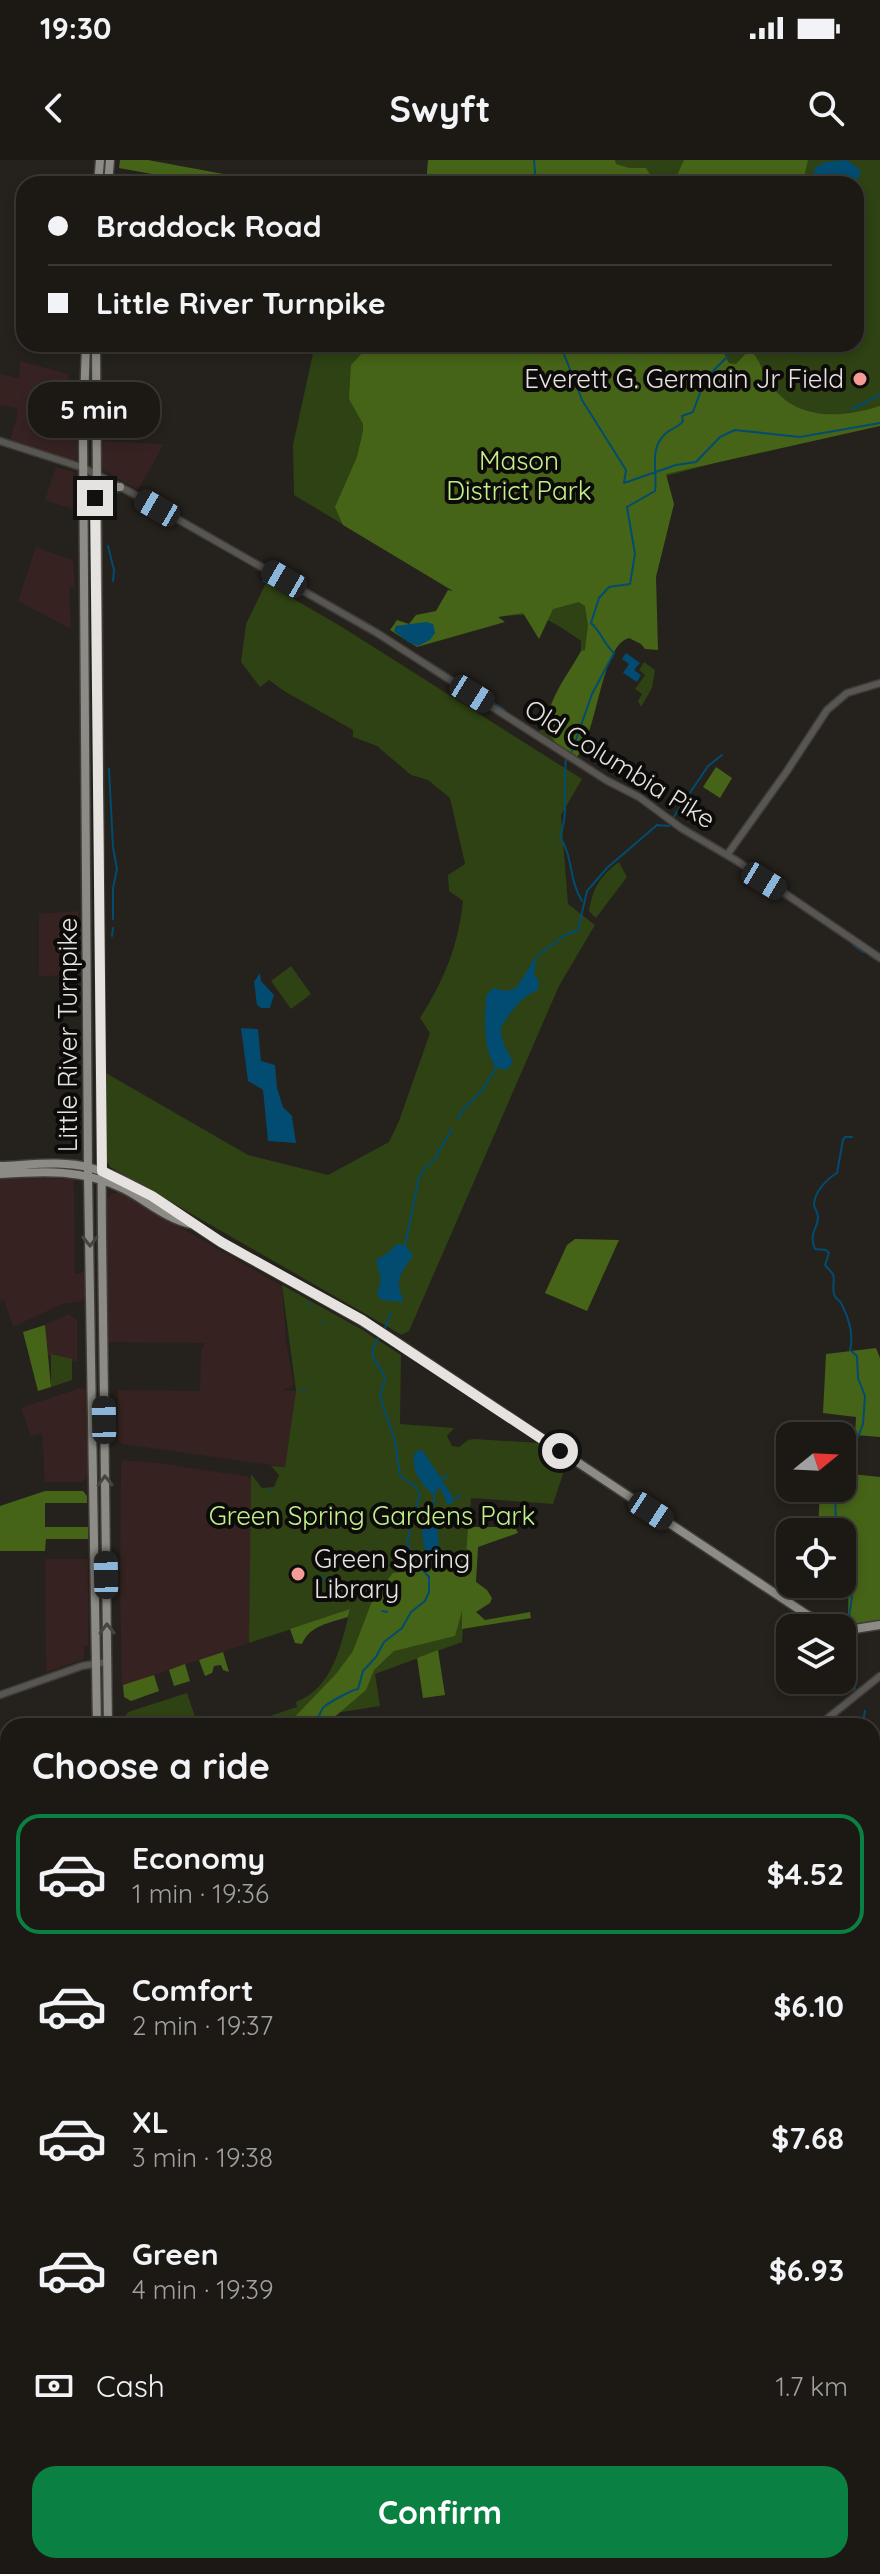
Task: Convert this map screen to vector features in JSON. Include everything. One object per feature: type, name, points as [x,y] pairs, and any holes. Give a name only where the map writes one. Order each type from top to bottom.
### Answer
[{"type":"main road","name":"Little River Turnpike","points":[[86,352],[88,1171],[97,1718]]},
{"type":"main road","name":"Little River Turnpike","points":[[96,352],[108,1718]]},
{"type":"main road","points":[[95,498],[102,487],[120,487]]},
{"type":"main road","points":[[0,1166],[56,1164],[102,1175],[152,1196],[177,1210],[192,1224],[372,1327],[806,1614]]},
{"type":"main road","points":[[0,1174],[88,1171]]},
{"type":"main road","points":[[102,1175],[179,1221],[192,1224]]},
{"type":"main road","points":[[102,1209],[109,1193],[119,1190],[130,1193]]},
{"type":"main road","points":[[856,1629],[880,1625]]},
{"type":"street","name":"Old Columbia Pike","points":[[0,441],[95,473],[377,633],[606,780],[639,797],[681,828],[727,855],[880,958]]},
{"type":"street","points":[[727,855],[827,710],[847,693],[880,683]]},
{"type":"street","points":[[0,1695],[107,1662]]},
{"type":"street","points":[[828,1718],[880,1676]]},
{"type":"shaded area","points":[[20,361],[68,374],[68,427],[77,430],[77,458],[73,461],[10,440],[17,408],[0,405],[0,374],[19,378]]},
{"type":"shaded area","points":[[100,441],[164,444],[138,490],[100,468]]},
{"type":"shaded area","points":[[56,467],[73,472],[76,510],[45,500]]},
{"type":"shaded area","points":[[36,547],[73,560],[75,588],[69,587],[71,629],[18,601]]},
{"type":"shaded area","points":[[78,911],[81,975],[39,976],[39,914]]},
{"type":"shaded area","points":[[0,1178],[74,1180],[75,1274],[84,1272],[85,1297],[83,1301],[62,1304],[13,1327],[4,1300],[0,1301]]},
{"type":"shaded area","points":[[119,1192],[282,1286],[286,1342],[294,1385],[283,1390],[296,1391],[285,1467],[123,1444],[118,1440],[118,1390],[200,1391],[201,1350],[206,1343],[108,1342],[107,1199]]},
{"type":"shaded area","points":[[69,1314],[77,1320],[77,1362],[46,1355],[46,1324]]},
{"type":"shaded area","points":[[85,1389],[87,1394],[87,1477],[82,1482],[45,1482],[42,1433],[31,1436],[21,1408]]},
{"type":"shaded area","points":[[123,1460],[166,1464],[249,1477],[251,1480],[249,1643],[122,1686],[120,1587]]},
{"type":"shaded area","points":[[45,1559],[88,1559],[88,1645],[84,1646],[84,1659],[46,1672]]},
{"type":"green space","points":[[120,160],[148,160],[229,176],[163,176],[119,168]]},
{"type":"green space","points":[[428,160],[615,160],[616,164],[629,168],[646,168],[651,176],[427,176]]},
{"type":"green space","name":"Mason District Park","points":[[431,160],[880,160],[880,424],[798,441],[651,480],[650,566],[557,745],[539,733],[550,705],[581,651],[581,641],[542,618],[523,615],[497,617],[294,495],[293,445],[313,352],[864,352],[864,176],[427,176]]},
{"type":"green space","points":[[684,160],[808,160],[806,176],[677,176]]},
{"type":"green space","name":"Mason District Park","points":[[363,352],[723,352],[729,363],[736,364],[747,352],[751,352],[768,381],[791,404],[804,410],[833,414],[880,406],[880,426],[666,474],[674,504],[656,577],[658,650],[645,649],[629,638],[620,644],[612,656],[590,729],[577,757],[556,743],[548,720],[561,684],[581,651],[585,650],[588,625],[585,606],[579,602],[553,609],[539,639],[523,613],[498,617],[505,622],[417,647],[390,630],[397,620],[409,624],[416,615],[436,611],[448,590],[453,591],[343,525],[335,507],[357,457],[363,431],[363,424],[349,399],[351,365]]},
{"type":"green space","points":[[266,583],[342,627],[582,779],[561,815],[568,904],[595,925],[559,986],[409,1331],[402,1335],[110,1167],[107,1162],[106,1073],[248,1155],[328,1175],[389,1142],[430,1033],[420,1018],[454,948],[463,901],[449,891],[448,875],[465,864],[450,798],[428,780],[411,775],[377,746],[353,737],[353,730],[269,680],[260,687],[241,662],[246,624]]},
{"type":"green space","points":[[644,662],[655,670],[652,688],[641,707],[638,701],[642,694],[635,689],[645,675],[639,670]]},
{"type":"green space","points":[[716,767],[732,778],[720,798],[703,787]]},
{"type":"green space","points":[[619,862],[627,877],[596,918],[589,911],[595,889]]},
{"type":"green space","points":[[291,966],[311,994],[291,1009],[271,981]]},
{"type":"green space","points":[[575,1239],[619,1240],[587,1311],[545,1293],[567,1245]]},
{"type":"green space","name":"Green Spring Gardens Park","points":[[282,1285],[401,1355],[400,1424],[454,1428],[447,1436],[452,1446],[459,1447],[474,1439],[540,1443],[567,1462],[553,1504],[471,1498],[462,1642],[375,1674],[380,1706],[323,1715],[322,1718],[264,1718],[297,1707],[296,1702],[319,1687],[334,1664],[350,1610],[249,1643],[251,1474],[262,1488],[274,1487],[279,1475],[271,1466],[285,1467],[296,1391]]},
{"type":"green space","points":[[45,1325],[51,1387],[38,1391],[23,1332]]},
{"type":"green space","points":[[876,1348],[880,1358],[880,1437],[856,1435],[856,1417],[823,1413],[826,1354]]},
{"type":"green space","points":[[51,1354],[72,1359],[72,1380],[51,1387]]},
{"type":"green space","points":[[856,1474],[880,1477],[880,1620],[856,1624],[856,1614],[848,1614],[848,1598],[856,1598],[856,1518],[819,1518],[819,1502],[856,1502]]},
{"type":"green space","points":[[45,1491],[83,1491],[87,1503],[45,1503],[45,1527],[88,1527],[88,1539],[46,1539],[45,1551],[0,1551],[0,1506]]},
{"type":"green space","points":[[468,1527],[515,1527],[518,1533],[478,1547],[476,1582],[492,1598],[490,1603],[476,1612],[485,1620],[530,1612],[531,1618],[462,1629],[462,1611],[455,1636],[394,1651],[374,1670],[366,1690],[333,1718],[294,1718],[336,1674],[353,1651],[374,1596],[393,1573],[456,1565],[465,1574]]},
{"type":"green space","points":[[350,1609],[348,1617],[321,1626],[310,1633],[302,1644],[295,1643],[290,1629]]},
{"type":"green space","points":[[438,1650],[445,1695],[423,1698],[417,1658]]},
{"type":"green space","points":[[223,1652],[229,1672],[223,1670],[221,1665],[214,1666],[212,1673],[205,1676],[199,1660]]},
{"type":"green space","points":[[185,1664],[190,1681],[174,1686],[169,1670]]},
{"type":"green space","points":[[154,1675],[159,1691],[131,1701],[124,1697],[123,1685]]},
{"type":"green space","points":[[187,1693],[195,1718],[124,1718],[128,1712]]},
{"type":"water","points":[[847,160],[861,171],[859,176],[815,176],[816,167],[826,162]]},
{"type":"water","points":[[433,624],[435,633],[430,640],[418,646],[394,631],[396,626]]},
{"type":"water","points":[[626,653],[640,663],[634,670],[641,675],[637,682],[623,673],[629,664],[622,659]]},
{"type":"water","points":[[537,955],[534,974],[539,989],[516,1006],[500,1029],[513,1062],[507,1070],[496,1068],[486,1042],[486,996],[493,988],[506,991],[516,988]]},
{"type":"water","points":[[260,973],[261,981],[274,995],[270,1008],[257,1005],[254,982]]},
{"type":"water","points":[[241,1028],[258,1029],[261,1061],[275,1065],[277,1088],[283,1107],[292,1116],[296,1143],[268,1141],[263,1090],[248,1081]]},
{"type":"water","points":[[397,1244],[405,1245],[413,1255],[399,1282],[404,1302],[382,1300],[377,1295],[381,1280],[376,1260]]},
{"type":"water","points":[[423,1451],[451,1494],[451,1504],[447,1504],[441,1489],[437,1489],[435,1497],[418,1477],[414,1459],[415,1452]]},
{"type":"water","points":[[432,1511],[437,1517],[439,1549],[433,1554],[425,1552],[422,1534],[426,1512]]},
{"type":"waterway","points":[[534,160],[535,176]]},
{"type":"waterway","points":[[563,352],[582,400],[626,470],[624,483],[676,465],[696,462],[720,437],[735,430],[800,437],[880,423]]},
{"type":"waterway","points":[[572,751],[592,694],[614,653],[591,623],[599,598],[609,587],[630,584],[635,554],[627,507],[655,491],[655,453],[660,439],[683,421],[682,416],[693,412],[705,379],[728,352]]},
{"type":"waterway","points":[[852,409],[880,395]]},
{"type":"waterway","points":[[0,437],[10,441]]},
{"type":"waterway","points":[[111,506],[114,497]]},
{"type":"waterway","points":[[108,546],[114,570],[113,581]]},
{"type":"waterway","points":[[263,581],[268,583]]},
{"type":"waterway","points":[[424,659],[468,687]]},
{"type":"waterway","points":[[481,695],[505,710]]},
{"type":"waterway","points":[[471,697],[490,709]]},
{"type":"waterway","points":[[673,818],[708,766],[722,755]]},
{"type":"waterway","points":[[566,758],[565,808],[560,837],[582,901]]},
{"type":"waterway","points":[[109,769],[117,869],[113,888],[113,919]]},
{"type":"waterway","points":[[537,956],[565,935],[578,930],[587,891],[607,868],[657,825],[669,826]]},
{"type":"waterway","points":[[112,936],[113,928]]},
{"type":"waterway","points":[[853,945],[863,952]]},
{"type":"waterway","points":[[870,956],[880,962]]},
{"type":"waterway","points":[[458,1119],[497,1066]]},
{"type":"waterway","points":[[405,1246],[419,1177],[434,1160],[452,1129]]},
{"type":"waterway","points":[[852,1137],[843,1140],[837,1173],[825,1182],[816,1195],[814,1205],[818,1221],[813,1239],[815,1249],[829,1253],[825,1265],[833,1274],[834,1294],[848,1321],[850,1350],[857,1356],[858,1378],[865,1396],[863,1424],[856,1440]]},
{"type":"waterway","points":[[385,1328],[391,1313]]},
{"type":"waterway","points":[[317,1718],[325,1706],[358,1689],[363,1671],[384,1642],[402,1628],[411,1612],[425,1601],[429,1592],[429,1577],[414,1560],[407,1541],[420,1494],[415,1486],[400,1476],[395,1441],[380,1397],[385,1378],[373,1355],[379,1337]]},
{"type":"waterway","points":[[440,1479],[447,1476]]},
{"type":"waterway","points":[[453,1500],[460,1495]]},
{"type":"waterway","points":[[431,1511],[435,1497]]},
{"type":"waterway","points":[[835,1502],[836,1518]]},
{"type":"waterway","points":[[323,1577],[331,1585],[331,1590]]},
{"type":"waterway","points":[[850,1614],[852,1598]]},
{"type":"waterway","points":[[382,1611],[387,1612]]},
{"type":"waterway","points":[[864,1718],[865,1711]]},
{"type":"place","name":"Everett G. Germain Jr Field","points":[[860,379]]},
{"type":"place","name":"Green Spring Library","points":[[298,1574]]},
{"type":"route","points":[[95,498],[102,1171],[177,1210],[192,1224],[221,1242],[362,1320],[560,1451]]}]
